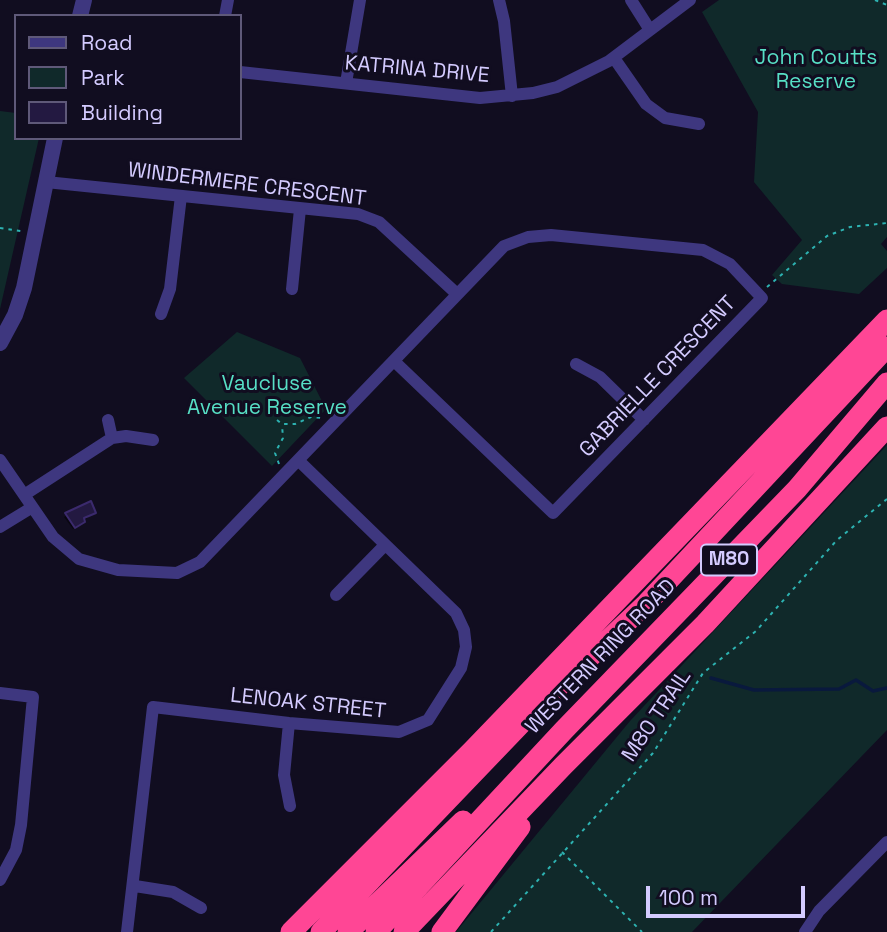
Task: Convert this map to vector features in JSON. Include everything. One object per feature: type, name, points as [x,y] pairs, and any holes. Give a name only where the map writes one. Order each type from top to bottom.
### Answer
[{"type":"highway","points":[[290,932],[472,751],[887,320]]},
{"type":"highway","points":[[534,710],[647,603],[887,347]]},
{"type":"highway","name":"WESTERN RING ROAD","points":[[376,932],[564,730],[797,489],[887,383]]},
{"type":"highway","name":"M80","points":[[404,932],[563,765],[705,624],[887,426]]},
{"type":"highway","points":[[321,932],[534,710],[760,453]]},
{"type":"highway","points":[[348,932],[516,771],[564,730]]},
{"type":"highway","points":[[442,932],[563,765]]},
{"type":"street","points":[[346,83],[360,0]]},
{"type":"street","points":[[499,0],[504,21],[512,96]]},
{"type":"street","points":[[631,0],[650,30]]},
{"type":"street","name":"KATRINA DRIVE","points":[[242,72],[480,98],[512,96],[557,87],[614,58],[690,0]]},
{"type":"street","points":[[614,58],[646,104],[665,118],[699,124]]},
{"type":"street","points":[[0,343],[15,316],[24,288],[55,140]]},
{"type":"street","name":"WINDERMERE CRESCENT","points":[[46,182],[358,214],[379,222],[457,294]]},
{"type":"street","points":[[161,314],[170,289],[181,196]]},
{"type":"street","points":[[292,289],[300,209]]},
{"type":"street","name":"GABRIELLE CRESCENT","points":[[0,460],[52,537],[79,559],[118,570],[177,573],[200,562],[504,246],[528,237],[551,235],[703,250],[730,264],[762,298],[552,513],[394,361]]},
{"type":"street","points":[[576,364],[600,377],[644,419]]},
{"type":"street","points":[[108,420],[112,438]]},
{"type":"street","points":[[24,495],[112,438],[126,436],[153,440]]},
{"type":"street","name":"LENOAK STREET","points":[[127,932],[135,886],[153,707],[289,723],[399,732],[428,720],[454,683],[466,647],[464,630],[456,613],[298,460]]},
{"type":"street","points":[[0,527],[31,509]]},
{"type":"street","points":[[336,595],[385,545]]},
{"type":"street","points":[[0,693],[33,697],[21,825],[16,850],[0,880]]},
{"type":"street","points":[[289,723],[284,775],[290,806]]},
{"type":"street","points":[[805,932],[820,911],[887,842]]},
{"type":"street","points":[[135,886],[173,892],[201,908]]},
{"type":"path","points":[[875,0],[887,5]]},
{"type":"path","points":[[757,293],[776,282],[827,236],[850,228],[887,223]]},
{"type":"path","points":[[0,228],[22,231]]},
{"type":"path","points":[[277,420],[282,424],[299,424],[314,416],[323,419]]},
{"type":"path","points":[[279,464],[275,453],[284,435],[282,424]]},
{"type":"path","name":"M80 TRAIL","points":[[491,932],[653,753],[702,673],[756,631],[837,540],[887,499]]},
{"type":"path","points":[[561,852],[642,932]]},
{"type":"green space","name":"John Coutts Reserve","points":[[719,0],[887,0],[887,237],[881,244],[887,251],[887,268],[859,294],[782,284],[772,275],[802,240],[754,182],[758,112],[702,12]]},
{"type":"green space","points":[[0,111],[14,113],[14,140],[39,140],[0,309]]},
{"type":"green space","name":"Vaucluse Avenue Reserve","points":[[237,332],[300,358],[326,409],[272,466],[184,378]]},
{"type":"green space","points":[[887,445],[887,730],[692,932],[456,932],[630,721]]},
{"type":"building","points":[[91,501],[96,513],[84,518],[85,522],[75,528],[65,513]]},
{"type":"waterway","points":[[711,678],[754,690],[839,689],[856,680],[873,691],[887,688]]}]
